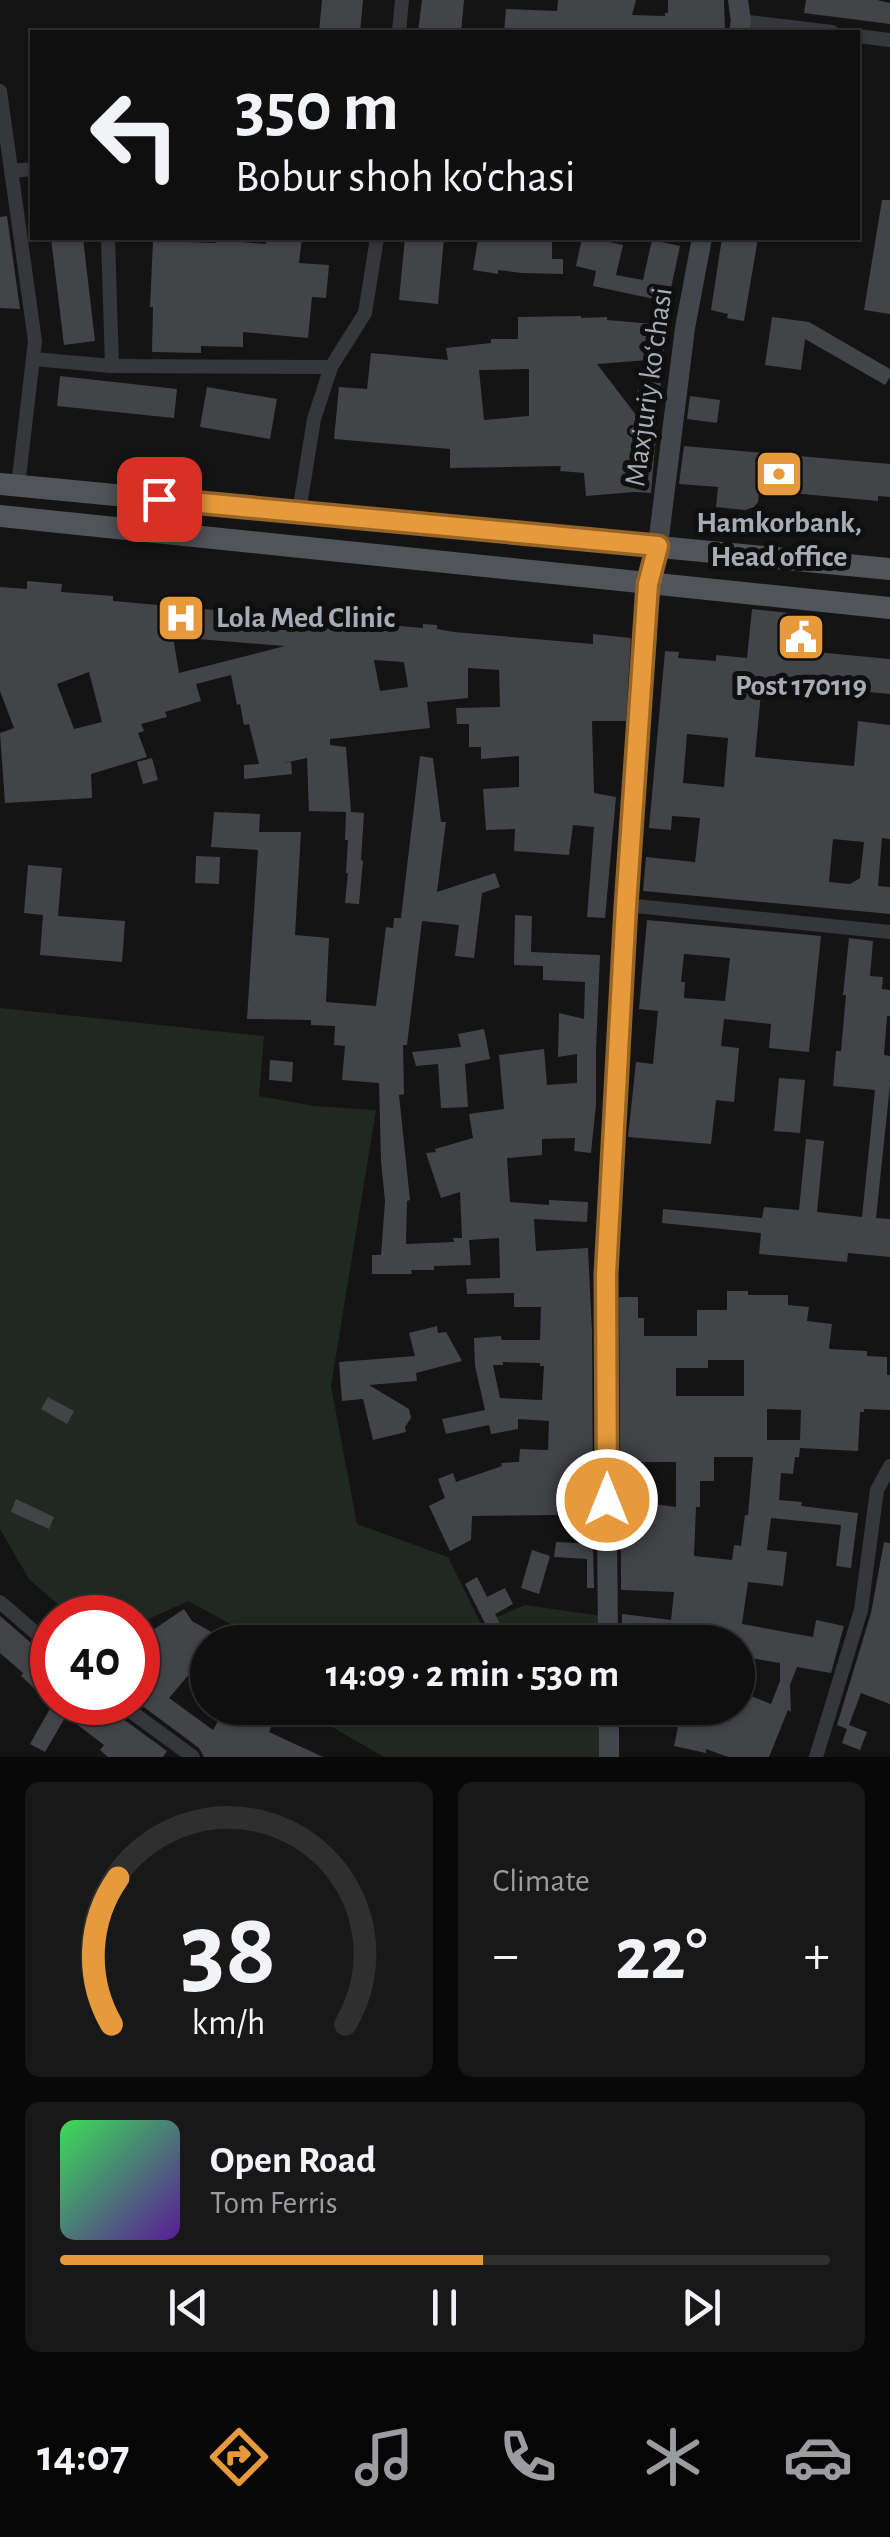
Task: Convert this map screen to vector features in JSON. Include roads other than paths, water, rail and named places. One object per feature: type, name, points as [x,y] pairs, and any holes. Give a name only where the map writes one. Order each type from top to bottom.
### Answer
[{"type":"main road","points":[[9,485],[890,569]]},
{"type":"main road","points":[[0,516],[890,608]]},
{"type":"street","points":[[399,30],[402,0]]},
{"type":"street","points":[[740,18],[819,30]]},
{"type":"street","points":[[860,36],[890,40]]},
{"type":"street","points":[[0,91],[35,340],[9,485]]},
{"type":"street","points":[[11,171],[30,169]]},
{"type":"street","points":[[108,240],[112,366]]},
{"type":"street","points":[[299,512],[314,419],[331,367],[365,313],[377,240]]},
{"type":"street","name":"Maxjuriy koʻchasi","points":[[608,1625],[606,1274],[626,906],[648,584],[658,546],[685,328],[702,240]]},
{"type":"street","points":[[33,358],[112,366],[331,367]]},
{"type":"street","points":[[626,906],[890,932]]},
{"type":"street","points":[[816,1757],[861,1610],[877,1490],[890,1466]]},
{"type":"street","points":[[0,1602],[30,1628]]},
{"type":"street","points":[[149,1725],[193,1757]]},
{"type":"street","points":[[608,1725],[609,1757]]},
{"type":"place","name":"Hamkorbank, Head office","points":[[779,474]]},
{"type":"place","name":"Lola Med Clinic","points":[[181,618]]},
{"type":"place","name":"Post 170119","points":[[801,637]]}]
